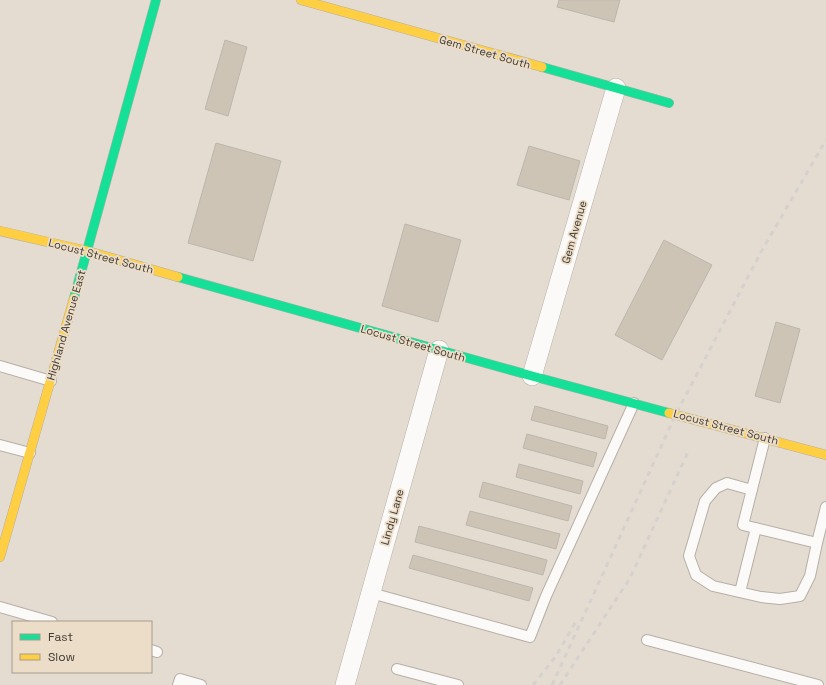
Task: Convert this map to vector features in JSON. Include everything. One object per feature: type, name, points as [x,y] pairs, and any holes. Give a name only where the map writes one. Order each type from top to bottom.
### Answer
[{"type":"street","name":"Highland Avenue East","points":[[0,557],[51,380],[156,0]]},
{"type":"street","name":"Gem Street South","points":[[301,0],[669,103]]},
{"type":"street","name":"Gem Avenue","points":[[532,376],[616,88]]},
{"type":"street","name":"Locust Street South","points":[[0,231],[87,251],[532,376],[826,455]]},
{"type":"street","name":"Lindy Lane","points":[[345,685],[439,350]]},
{"type":"lane","points":[[0,366],[51,380]]},
{"type":"lane","points":[[371,593],[530,638],[546,596],[634,403]]},
{"type":"lane","points":[[765,438],[743,525],[817,543]]},
{"type":"lane","points":[[0,445],[30,453]]},
{"type":"lane","points":[[752,490],[726,483],[716,488],[705,501],[690,556],[696,575],[713,586],[761,597],[780,599],[800,596],[810,576],[826,508]]},
{"type":"lane","points":[[740,592],[756,528]]},
{"type":"lane","points":[[0,607],[49,621]]},
{"type":"lane","points":[[647,640],[815,685]]},
{"type":"lane","points":[[397,669],[458,685]]},
{"type":"lane","points":[[178,685],[180,679],[201,685]]},
{"type":"building","points":[[559,0],[620,0],[614,22],[557,7]]},
{"type":"building","points":[[225,40],[247,47],[228,116],[205,109]]},
{"type":"building","points":[[216,143],[281,161],[253,261],[188,243]]},
{"type":"building","points":[[529,146],[580,161],[569,200],[517,185]]},
{"type":"building","points":[[405,224],[461,240],[438,322],[382,306]]},
{"type":"building","points":[[664,240],[712,265],[662,360],[615,335]]},
{"type":"building","points":[[776,322],[800,329],[780,403],[755,396]]},
{"type":"building","points":[[535,406],[608,426],[605,439],[531,420]]},
{"type":"building","points":[[527,434],[597,453],[593,467],[523,448]]},
{"type":"building","points":[[519,464],[583,481],[580,494],[516,477]]},
{"type":"building","points":[[483,482],[572,506],[568,521],[479,497]]},
{"type":"building","points":[[470,511],[560,534],[556,549],[466,525]]},
{"type":"building","points":[[419,526],[547,560],[543,575],[415,542]]},
{"type":"building","points":[[413,555],[533,588],[529,601],[409,568]]},
{"type":"railway","points":[[552,685],[676,414],[761,252],[826,140]]},
{"type":"railway","points":[[560,685],[630,578],[688,452]]},
{"type":"railway","points":[[533,685],[556,656],[575,623]]},
{"type":"traffic: fast","points":[[74,298],[156,0]]},
{"type":"traffic: fast","points":[[542,67],[669,103]]},
{"type":"traffic: fast","points":[[178,277],[669,413]]},
{"type":"traffic: slow","points":[[301,0],[542,67]]},
{"type":"traffic: slow","points":[[0,231],[87,251],[178,277]]},
{"type":"traffic: slow","points":[[0,557],[74,298]]},
{"type":"traffic: slow","points":[[669,413],[826,455]]}]
